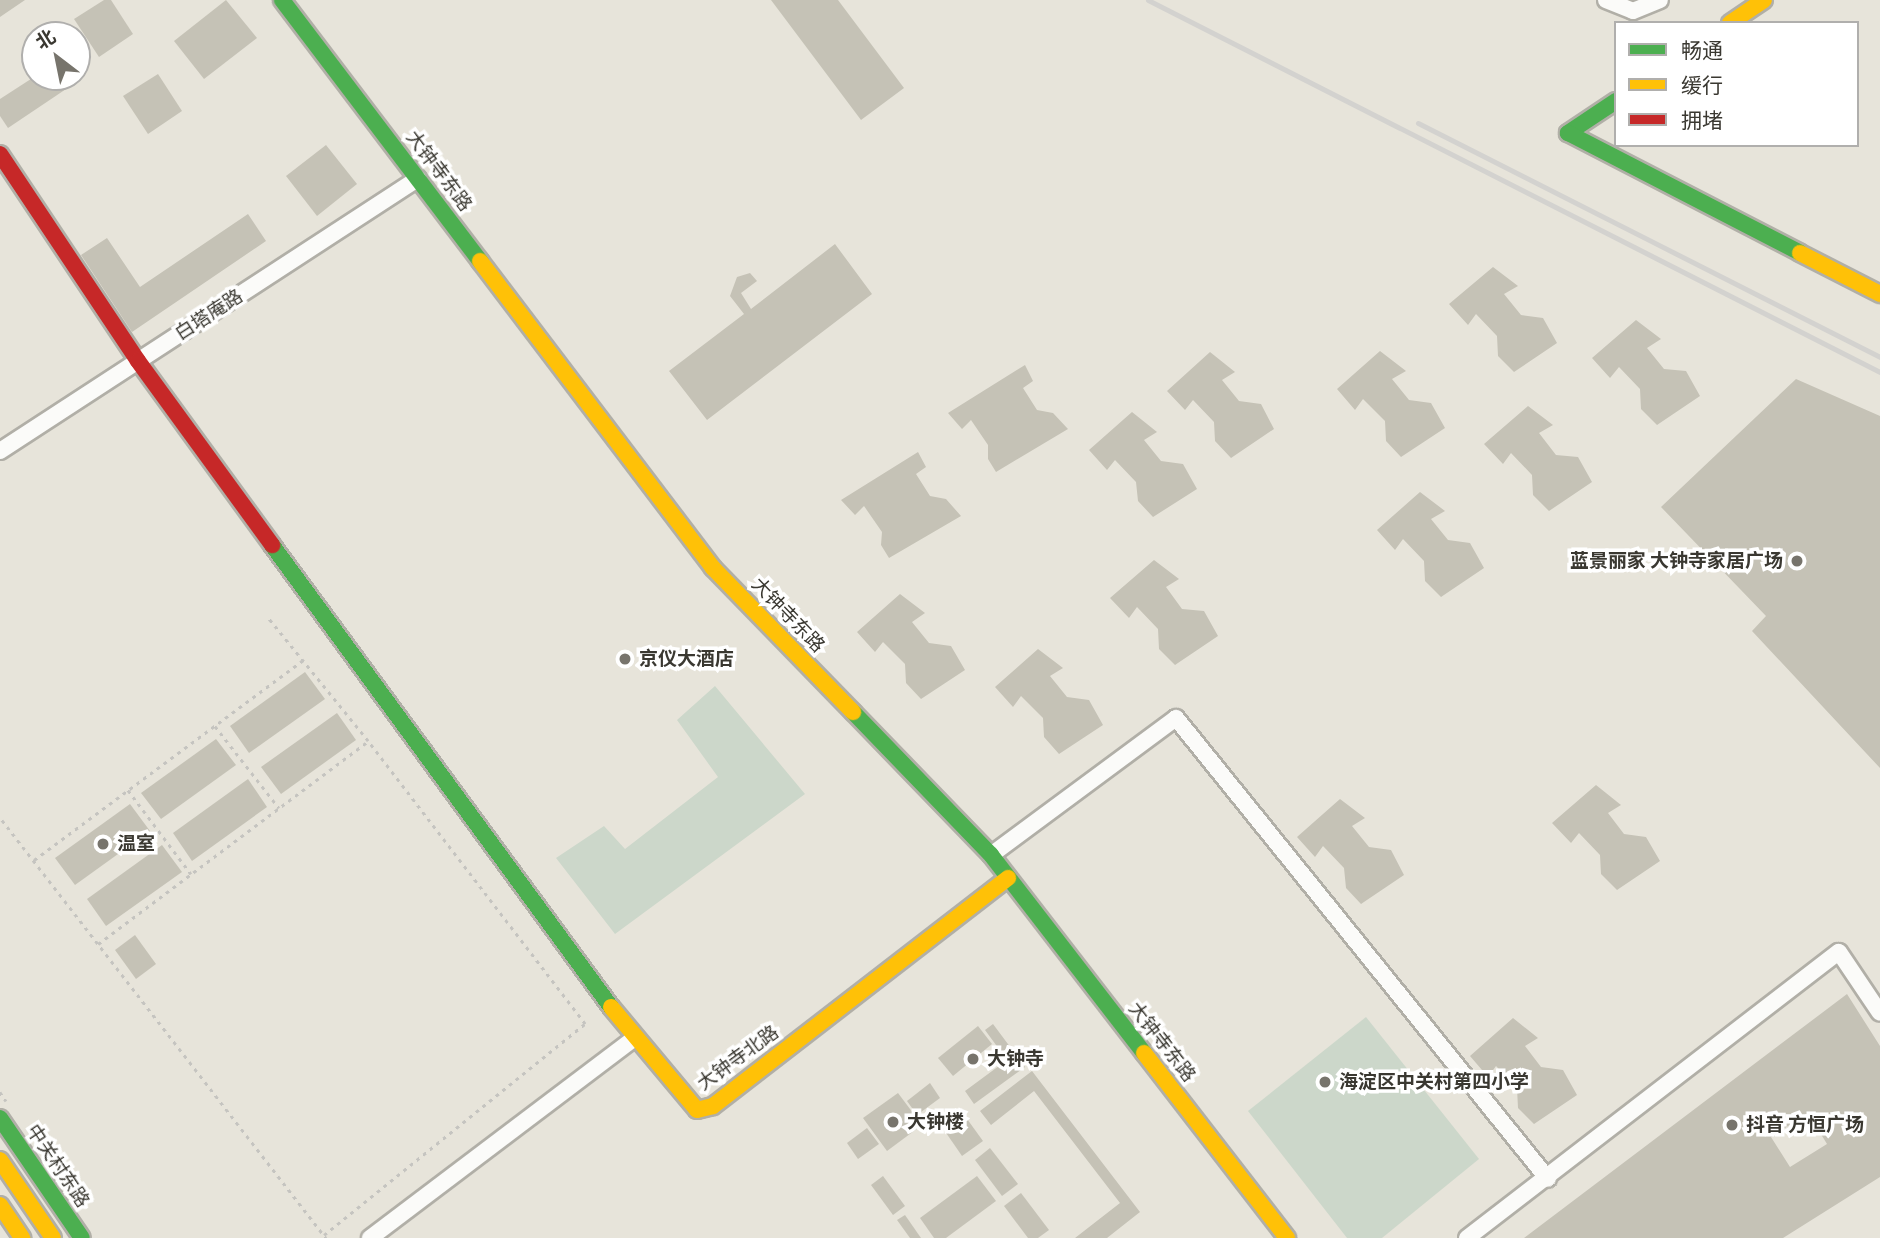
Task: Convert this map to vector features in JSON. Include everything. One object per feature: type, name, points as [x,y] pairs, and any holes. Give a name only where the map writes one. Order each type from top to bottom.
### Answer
[{"type":"street","name":"大钟寺东路","points":[[282,0],[713,568],[990,855],[1287,1238]]},
{"type":"street","points":[[1606,0],[1633,11],[1660,0]]},
{"type":"street","points":[[1733,21],[1764,0]]},
{"type":"street","points":[[1614,102],[1568,133],[1880,295]]},
{"type":"street","points":[[0,154],[138,362],[634,1038],[370,1238]]},
{"type":"street","name":"白塔庵路","points":[[0,451],[418,178]]},
{"type":"street","points":[[990,855],[1177,718],[1548,1179]]},
{"type":"street","name":"大钟寺北路","points":[[634,1038],[696,1110],[713,1105],[1008,878]]},
{"type":"street","points":[[1467,1238],[1548,1179],[1839,952],[1880,1013]]},
{"type":"street","name":"中关村东路","points":[[0,1118],[82,1238]]},
{"type":"street","points":[[0,1160],[53,1238]]},
{"type":"street","points":[[2,1214],[22,1238]]},
{"type":"path","points":[[2,820],[325,1237],[585,1024],[368,741],[268,618]]},
{"type":"path","points":[[34,860],[303,660]]},
{"type":"path","points":[[215,726],[279,808]]},
{"type":"path","points":[[98,944],[368,741]]},
{"type":"path","points":[[128,790],[191,874]]},
{"type":"shaded area","points":[[715,686],[805,794],[615,934],[556,858],[604,826],[625,849],[718,777],[677,720]]},
{"type":"shaded area","points":[[1366,1017],[1479,1159],[1382,1238],[1347,1238],[1248,1111]]},
{"type":"building","points":[[0,0],[25,0],[0,17]]},
{"type":"building","points":[[104,0],[111,0],[133,34],[99,57],[91,45],[91,21],[74,19]]},
{"type":"building","points":[[226,0],[257,38],[204,79],[174,41]]},
{"type":"building","points":[[771,0],[838,0],[904,88],[861,120]]},
{"type":"building","points":[[158,74],[182,111],[148,134],[123,96]]},
{"type":"building","points":[[21,85],[21,91],[63,91],[8,128],[0,116],[0,99]]},
{"type":"building","points":[[326,145],[357,184],[317,216],[286,176]]},
{"type":"building","points":[[248,214],[266,241],[132,332],[81,255],[107,238],[140,287]]},
{"type":"building","points":[[835,244],[872,294],[707,420],[669,371],[744,314],[730,296],[737,277],[750,273],[757,281],[741,293],[751,309]]},
{"type":"building","points":[[1493,267],[1518,286],[1504,294],[1521,315],[1543,318],[1557,343],[1514,372],[1498,356],[1497,336],[1476,314],[1468,325],[1449,304]]},
{"type":"building","points":[[1636,320],[1661,339],[1647,348],[1664,369],[1686,371],[1700,396],[1657,425],[1641,409],[1640,389],[1619,367],[1610,378],[1592,358]]},
{"type":"building","points":[[1380,351],[1406,371],[1392,379],[1409,400],[1431,403],[1445,428],[1401,457],[1386,441],[1385,421],[1363,399],[1355,410],[1337,389]]},
{"type":"building","points":[[1210,352],[1235,372],[1222,380],[1239,401],[1261,404],[1274,429],[1231,458],[1215,441],[1214,422],[1193,400],[1185,410],[1167,391]]},
{"type":"building","points":[[1025,365],[1033,381],[1023,388],[1037,410],[1053,413],[1068,429],[996,472],[988,459],[988,445],[971,420],[962,429],[948,413]]},
{"type":"building","name":"蓝景丽家 大钟寺家居广场","points":[[1796,379],[1880,416],[1880,768],[1752,631],[1766,616],[1661,507]]},
{"type":"building","points":[[1528,406],[1553,425],[1539,433],[1556,455],[1578,457],[1592,482],[1549,511],[1533,495],[1532,475],[1511,453],[1503,464],[1484,444]]},
{"type":"building","points":[[1132,412],[1157,432],[1144,440],[1161,461],[1183,464],[1197,489],[1153,517],[1138,501],[1136,482],[1115,460],[1107,470],[1089,450]]},
{"type":"building","points":[[918,452],[926,467],[916,474],[930,496],[946,499],[961,516],[889,558],[881,545],[882,532],[864,506],[855,515],[841,500]]},
{"type":"building","points":[[1420,492],[1445,511],[1431,519],[1448,540],[1470,543],[1484,568],[1441,597],[1425,581],[1424,561],[1403,539],[1395,550],[1377,530]]},
{"type":"building","points":[[1154,560],[1179,579],[1166,587],[1182,609],[1204,611],[1218,636],[1175,665],[1159,649],[1158,629],[1137,607],[1129,618],[1110,598]]},
{"type":"building","points":[[900,594],[925,613],[912,622],[929,643],[951,646],[965,670],[921,699],[906,683],[905,664],[883,642],[875,652],[857,632]]},
{"type":"building","points":[[1038,649],[1063,668],[1050,676],[1067,697],[1089,700],[1103,725],[1059,754],[1044,737],[1043,718],[1021,696],[1013,707],[995,687]]},
{"type":"building","points":[[305,672],[325,699],[249,753],[230,726]]},
{"type":"building","points":[[337,713],[356,740],[281,794],[261,767]]},
{"type":"building","name":"温室","points":[[216,739],[236,765],[161,819],[141,793]]},
{"type":"building","name":"温室","points":[[248,779],[267,807],[192,861],[173,833]]},
{"type":"building","points":[[1596,785],[1621,805],[1608,813],[1624,834],[1646,837],[1660,861],[1617,890],[1601,874],[1600,855],[1579,833],[1571,843],[1552,823]]},
{"type":"building","points":[[1340,799],[1365,818],[1352,826],[1369,847],[1391,850],[1404,875],[1361,904],[1346,888],[1344,868],[1323,846],[1315,857],[1297,837]]},
{"type":"building","name":"温室","points":[[130,804],[150,831],[75,885],[55,858]]},
{"type":"building","name":"温室","points":[[162,845],[182,872],[106,926],[87,899]]},
{"type":"building","points":[[135,935],[156,964],[136,979],[115,950]]},
{"type":"building","name":"抖音 方恒广场","points":[[1847,994],[1880,1046],[1880,1177],[1783,1238],[1524,1238]],"holes":[[[1808,1113],[1827,1144],[1790,1167],[1771,1137]]]},
{"type":"building","points":[[1513,1018],[1538,1038],[1525,1046],[1541,1067],[1563,1070],[1577,1095],[1534,1124],[1518,1108],[1517,1088],[1496,1066],[1488,1077],[1470,1056]]},
{"type":"building","points":[[993,1024],[1025,1067],[974,1104],[965,1091],[1007,1060],[985,1030]]},
{"type":"building","points":[[978,1026],[992,1044],[953,1076],[938,1058]]},
{"type":"building","points":[[1032,1071],[1140,1212],[1107,1238],[1075,1238],[1120,1203],[1034,1091],[991,1125],[980,1111]]},
{"type":"building","points":[[930,1083],[940,1098],[917,1115],[907,1101]]},
{"type":"building","name":"大钟楼","points":[[898,1093],[922,1125],[887,1151],[863,1118]]},
{"type":"building","points":[[962,1112],[983,1141],[962,1156],[942,1127]]},
{"type":"building","points":[[867,1128],[879,1144],[858,1159],[847,1143]]},
{"type":"building","points":[[990,1148],[1018,1184],[1002,1196],[975,1160]]},
{"type":"building","points":[[883,1176],[905,1206],[893,1215],[871,1185]]},
{"type":"building","points":[[977,1176],[996,1201],[946,1238],[934,1238],[920,1218]]},
{"type":"building","points":[[1021,1193],[1049,1230],[1038,1238],[1028,1238],[1004,1206]]},
{"type":"building","points":[[905,1215],[921,1238],[910,1238],[897,1220]]},
{"type":"railway","points":[[1148,0],[1880,372]]},
{"type":"railway","points":[[1418,123],[1880,357]]},
{"type":"traffic: fast","points":[[282,0],[480,261]]},
{"type":"traffic: fast","points":[[1614,102],[1568,133],[1800,253]]},
{"type":"traffic: fast","points":[[272,545],[611,1007]]},
{"type":"traffic: fast","points":[[853,712],[991,855],[1144,1053]]},
{"type":"traffic: fast","points":[[0,1118],[82,1238]]},
{"type":"traffic: slow","points":[[1733,21],[1764,0]]},
{"type":"traffic: slow","points":[[1800,253],[1880,294]]},
{"type":"traffic: slow","points":[[480,261],[713,568],[853,712]]},
{"type":"traffic: slow","points":[[611,1007],[697,1110],[713,1106],[1008,878]]},
{"type":"traffic: slow","points":[[1144,1053],[1287,1238]]},
{"type":"traffic: slow","points":[[0,1160],[53,1238]]},
{"type":"traffic: slow","points":[[0,1205],[22,1238]]},
{"type":"traffic: jam","points":[[0,154],[138,361],[272,545]]},
{"type":"place","name":"蓝景丽家 大钟寺家居广场","points":[[1797,561]]},
{"type":"place","name":"京仪大酒店","points":[[625,659]]},
{"type":"place","name":"温室","points":[[103,844]]},
{"type":"place","name":"大钟寺","points":[[973,1059]]},
{"type":"place","name":"海淀区中关村第四小学","points":[[1325,1082]]},
{"type":"place","name":"大钟楼","points":[[893,1122]]},
{"type":"place","name":"抖音 方恒广场","points":[[1732,1125]]}]
